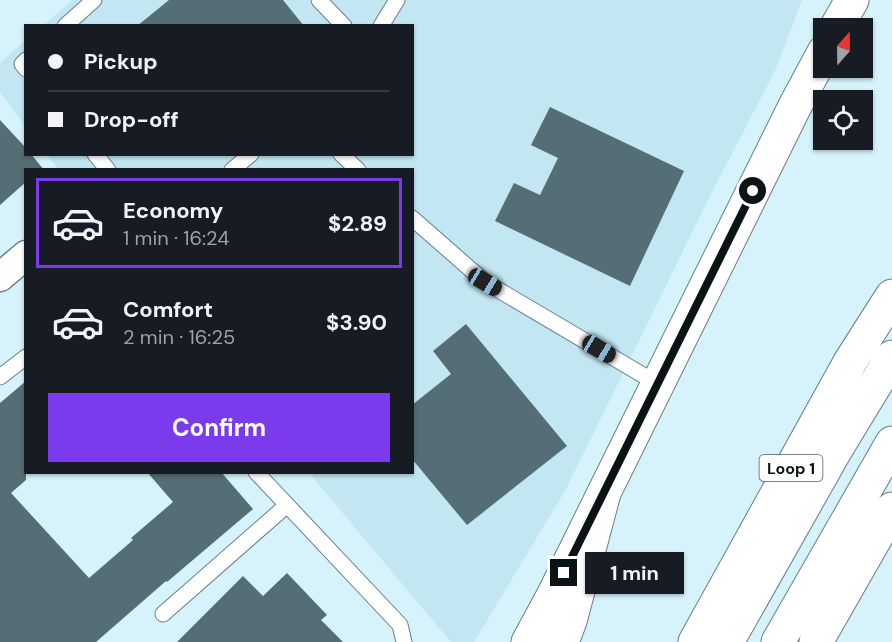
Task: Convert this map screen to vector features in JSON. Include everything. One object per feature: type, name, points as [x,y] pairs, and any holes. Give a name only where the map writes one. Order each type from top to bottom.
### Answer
[{"type":"main road","points":[[827,18],[830,0]]},
{"type":"main road","points":[[842,18],[852,0]]},
{"type":"main road","points":[[528,642],[658,384],[795,106],[813,65]]},
{"type":"main road","name":"Loop 1","points":[[694,642],[850,362],[892,296]]},
{"type":"main road","points":[[727,642],[835,451],[892,357]]},
{"type":"main road","points":[[778,642],[892,444]]},
{"type":"main road","points":[[562,642],[570,621],[604,493]]},
{"type":"main road","points":[[816,642],[892,509]]},
{"type":"street","points":[[0,277],[24,257]]},
{"type":"lane","points":[[67,24],[94,0]]},
{"type":"lane","points":[[320,0],[342,24]]},
{"type":"lane","points":[[382,24],[397,0]]},
{"type":"lane","points":[[97,156],[106,168]]},
{"type":"lane","points":[[234,168],[249,156]]},
{"type":"lane","points":[[343,156],[356,168]]},
{"type":"lane","points":[[414,220],[485,282],[658,384]]},
{"type":"lane","points":[[0,377],[24,359]]},
{"type":"lane","points":[[258,474],[400,625],[404,642]]},
{"type":"lane","points":[[163,614],[286,506]]},
{"type":"shaded area","points":[[72,0],[802,0],[775,71],[714,188],[566,489],[474,642],[451,642],[310,474],[414,474],[414,168],[57,168],[48,156],[414,156],[414,24],[45,24]]},
{"type":"shaded area","points":[[24,42],[24,125],[0,92],[0,63]]},
{"type":"building","points":[[169,0],[283,0],[302,24],[139,24]]},
{"type":"building","points":[[550,107],[684,171],[630,286],[495,221],[514,183],[540,195],[558,158],[531,145]]},
{"type":"building","points":[[0,120],[24,146],[24,156],[33,156],[42,168],[24,168],[24,184],[0,205]]},
{"type":"building","points":[[466,324],[567,446],[467,525],[414,461],[414,403],[451,374],[433,351]]},
{"type":"building","points":[[24,383],[24,474],[26,474],[26,480],[11,493],[89,578],[173,502],[149,474],[223,474],[253,509],[96,642],[0,642],[0,403]]},
{"type":"building","points":[[287,573],[327,615],[321,620],[343,642],[177,642],[243,576],[263,596]]},
{"type":"route","points":[[564,573],[753,191]]}]
